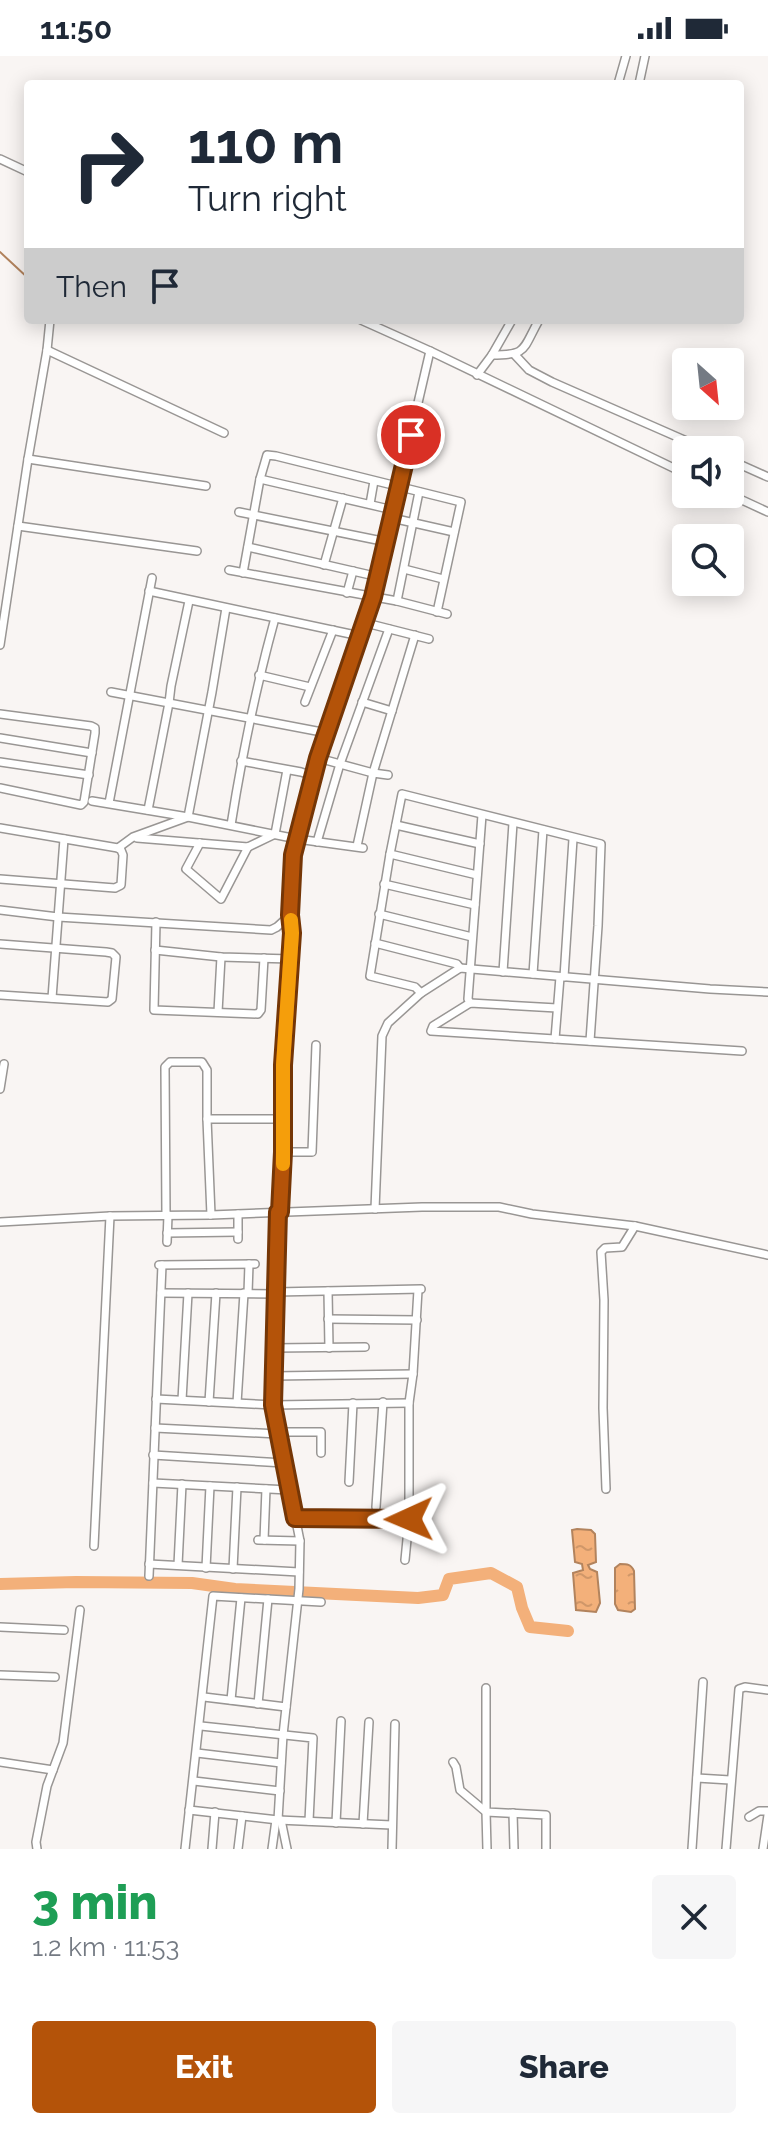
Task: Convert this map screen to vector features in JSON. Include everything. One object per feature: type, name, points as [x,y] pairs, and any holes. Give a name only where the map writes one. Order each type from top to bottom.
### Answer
[{"type":"street","points":[[619,80],[626,56]]},
{"type":"street","points":[[640,80],[645,56]]},
{"type":"street","points":[[0,159],[24,170]]},
{"type":"street","points":[[0,645],[50,324]]},
{"type":"street","points":[[370,324],[672,467]]},
{"type":"street","points":[[477,375],[510,324]]},
{"type":"street","points":[[492,355],[515,355],[522,350],[537,324]]},
{"type":"street","points":[[47,350],[224,433]]},
{"type":"street","points":[[272,1849],[278,1820],[300,1541],[273,1405],[283,1152],[283,1065],[292,933],[291,867],[318,758],[379,577],[430,351]]},
{"type":"street","points":[[515,355],[529,370],[552,382],[675,436]]},
{"type":"street","points":[[243,573],[267,455],[461,502],[437,612]]},
{"type":"street","points":[[28,459],[206,486]]},
{"type":"street","points":[[744,466],[768,477]]},
{"type":"street","points":[[260,479],[370,504],[412,523],[454,532]]},
{"type":"street","points":[[370,504],[374,481]]},
{"type":"street","points":[[397,601],[419,492]]},
{"type":"street","points":[[324,565],[343,498]]},
{"type":"street","points":[[744,501],[768,512]]},
{"type":"street","points":[[239,512],[387,542]]},
{"type":"street","points":[[18,526],[197,551]]},
{"type":"street","points":[[248,547],[379,577]]},
{"type":"street","points":[[404,569],[443,579]]},
{"type":"street","points":[[229,570],[397,601],[447,614]]},
{"type":"street","points":[[347,593],[353,571]]},
{"type":"street","points":[[109,803],[152,578]]},
{"type":"street","points":[[149,591],[360,636]]},
{"type":"street","points":[[148,810],[189,601]]},
{"type":"street","points":[[188,817],[226,608]]},
{"type":"street","points":[[231,825],[259,675],[275,618]]},
{"type":"street","points":[[366,623],[429,639]]},
{"type":"street","points":[[317,842],[340,764],[389,629]]},
{"type":"street","points":[[305,702],[333,630]]},
{"type":"street","points":[[92,801],[297,839],[360,847],[373,773],[415,635]]},
{"type":"street","points":[[259,675],[310,687]]},
{"type":"street","points":[[111,692],[327,733]]},
{"type":"street","points":[[362,702],[392,711]]},
{"type":"street","points":[[0,714],[95,728],[89,775],[81,805],[0,788]]},
{"type":"street","points":[[0,738],[92,753]]},
{"type":"street","points":[[318,758],[388,775]]},
{"type":"street","points":[[241,761],[313,776]]},
{"type":"street","points":[[0,762],[89,775]]},
{"type":"street","points":[[275,834],[287,770]]},
{"type":"street","points":[[421,993],[415,987],[370,976],[402,794],[601,844],[590,1041]]},
{"type":"street","points":[[470,1003],[482,815]]},
{"type":"street","points":[[118,848],[133,837],[188,817]]},
{"type":"street","points":[[503,972],[513,823]]},
{"type":"street","points":[[396,825],[480,844]]},
{"type":"street","points":[[0,828],[118,848],[123,855],[121,885],[117,888],[0,879]]},
{"type":"street","points":[[533,974],[543,830]]},
{"type":"street","points":[[133,837],[248,847],[275,834]]},
{"type":"street","points":[[52,998],[64,839]]},
{"type":"street","points":[[555,1039],[573,839]]},
{"type":"street","points":[[200,843],[186,869],[221,899],[248,847]]},
{"type":"street","points":[[390,854],[477,875]]},
{"type":"street","points":[[384,884],[475,905]]},
{"type":"street","points":[[0,910],[58,917],[271,930],[290,915]]},
{"type":"street","points":[[379,914],[472,937]]},
{"type":"street","points":[[156,922],[154,1010],[258,1014],[261,1010],[264,958]]},
{"type":"street","points":[[375,943],[457,964],[460,968]]},
{"type":"street","points":[[0,944],[112,953],[116,957],[111,1000],[105,1002],[0,995]]},
{"type":"street","points":[[155,950],[221,957],[291,959]]},
{"type":"street","points":[[218,1012],[221,957]]},
{"type":"street","points":[[375,1209],[382,1036],[388,1023],[421,993],[460,968],[768,992]]},
{"type":"street","points":[[557,1008],[470,1003],[433,1026],[431,1031],[742,1051]]},
{"type":"street","points":[[283,1152],[312,1152],[316,1045]]},
{"type":"street","points":[[167,1242],[167,1063],[202,1062],[207,1070],[211,1215]]},
{"type":"street","points":[[0,1089],[4,1064]]},
{"type":"street","points":[[207,1119],[283,1119]]},
{"type":"street","points":[[0,1222],[422,1207],[509,1208],[532,1214],[635,1226],[768,1255]]},
{"type":"street","points":[[167,1233],[238,1236],[238,1214]]},
{"type":"street","points":[[94,1546],[110,1216]]},
{"type":"street","points":[[606,1489],[601,1252],[605,1248],[622,1247],[635,1226]]},
{"type":"street","points":[[149,1576],[160,1265],[252,1264],[246,1293],[237,1403]]},
{"type":"street","points":[[161,1293],[420,1290],[409,1403],[409,1519],[405,1560]]},
{"type":"street","points":[[328,1291],[329,1348]]},
{"type":"street","points":[[182,1400],[188,1293]]},
{"type":"street","points":[[209,1402],[216,1293]]},
{"type":"street","points":[[328,1319],[417,1320]]},
{"type":"street","points":[[274,1348],[365,1347]]},
{"type":"street","points":[[274,1376],[413,1374]]},
{"type":"street","points":[[156,1399],[273,1405],[409,1403]]},
{"type":"street","points":[[376,1507],[383,1402]]},
{"type":"street","points":[[349,1482],[353,1403]]},
{"type":"street","points":[[155,1428],[321,1432],[321,1453]]},
{"type":"street","points":[[154,1455],[284,1463]]},
{"type":"street","points":[[153,1483],[289,1490]]},
{"type":"street","points":[[178,1565],[182,1484]]},
{"type":"street","points":[[206,1568],[210,1486]]},
{"type":"street","points":[[233,1569],[237,1487]]},
{"type":"street","points":[[266,1489],[261,1540],[300,1541]]},
{"type":"street","points":[[295,1518],[409,1519]]},
{"type":"street","points":[[149,1564],[299,1572]]},
{"type":"street","points":[[185,1849],[213,1596],[268,1599],[298,1596],[321,1602]]},
{"type":"street","points":[[231,1700],[241,1598]]},
{"type":"street","points":[[258,1704],[268,1599]]},
{"type":"street","points":[[37,1849],[47,1786],[63,1743],[80,1610]]},
{"type":"street","points":[[0,1627],[64,1630]]},
{"type":"street","points":[[0,1675],[55,1677]]},
{"type":"street","points":[[692,1849],[703,1682]]},
{"type":"street","points":[[486,1688],[487,1849]]},
{"type":"street","points":[[726,1849],[739,1689],[768,1690]]},
{"type":"street","points":[[204,1697],[286,1707]]},
{"type":"street","points":[[336,1823],[341,1721]]},
{"type":"street","points":[[363,1824],[369,1722]]},
{"type":"street","points":[[392,1849],[395,1724]]},
{"type":"street","points":[[201,1726],[313,1738],[309,1821]]},
{"type":"street","points":[[197,1753],[281,1763]]},
{"type":"street","points":[[0,1762],[53,1770]]},
{"type":"street","points":[[453,1762],[460,1790],[486,1812],[546,1815],[546,1849]]},
{"type":"street","points":[[697,1778],[730,1780]]},
{"type":"street","points":[[194,1781],[280,1791]]},
{"type":"street","points":[[189,1810],[278,1820],[392,1825]]},
{"type":"street","points":[[749,1817],[759,1811],[768,1813],[763,1849]]},
{"type":"street","points":[[212,1849],[215,1812]]},
{"type":"street","points":[[513,1813],[514,1849]]},
{"type":"street","points":[[238,1849],[242,1816]]},
{"type":"street","points":[[278,1820],[286,1849],[299,1849]]},
{"type":"water","points":[[572,1530],[591,1530],[595,1534],[596,1562],[588,1565],[597,1572],[600,1603],[596,1612],[576,1610],[573,1573],[583,1570],[582,1564],[575,1562]]},
{"type":"water","points":[[620,1564],[632,1567],[634,1571],[635,1609],[631,1612],[618,1610],[615,1604],[615,1568]]},
{"type":"waterway","points":[[0,252],[24,274]]},
{"type":"waterway","points":[[0,1584],[192,1583],[235,1589],[418,1598],[443,1595],[449,1579],[491,1573],[517,1587],[530,1627],[568,1631]]},
{"type":"slow traffic","points":[[283,1164],[283,1065],[291,920]]},
{"type":"route","points":[[409,1519],[295,1518],[273,1405],[278,1212],[283,1152],[283,1065],[292,933],[291,867],[318,758],[366,623],[411,435]]}]
